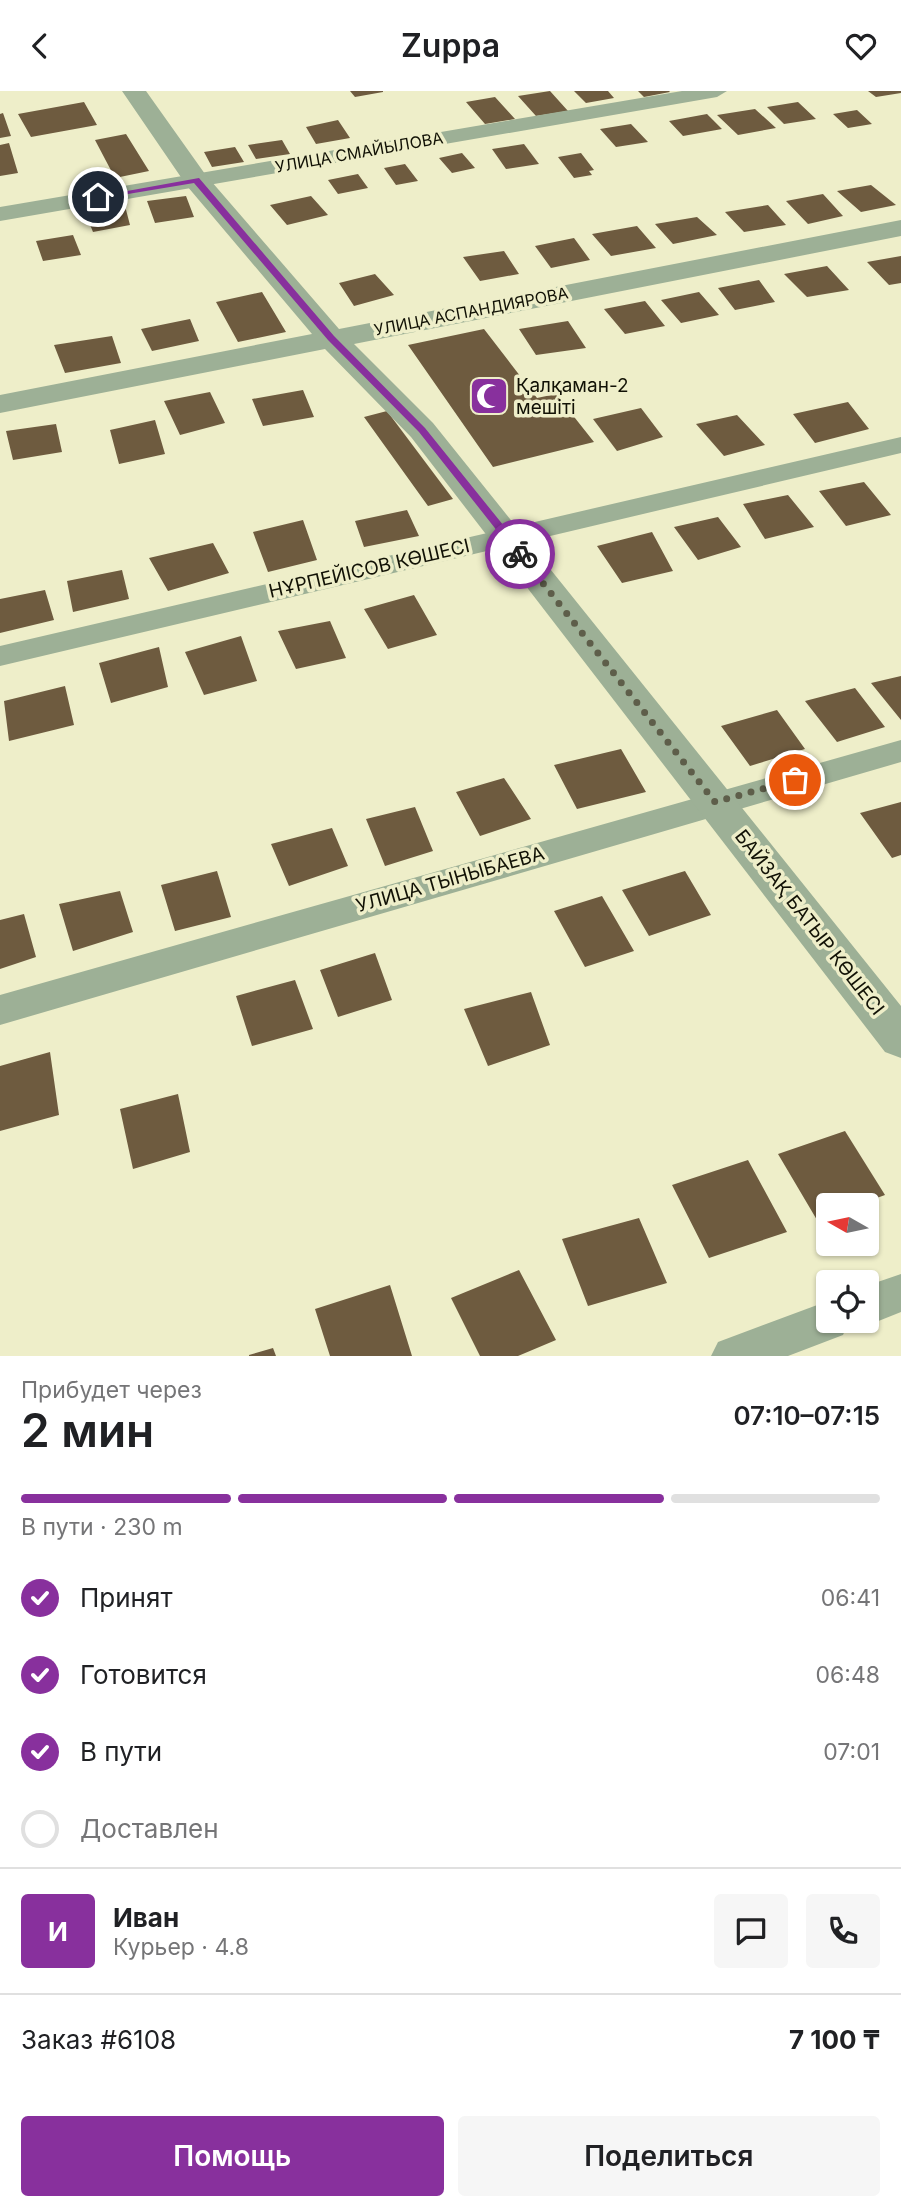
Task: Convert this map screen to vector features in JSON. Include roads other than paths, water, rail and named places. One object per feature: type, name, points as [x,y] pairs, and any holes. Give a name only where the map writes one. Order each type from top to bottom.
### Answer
[{"type":"street","name":"БАЙЗАҚ БАТЫР КӨШЕСІ","points":[[134,91],[196,180],[331,338],[422,430],[901,1039]]},
{"type":"street","name":"УЛИЦА СМАЙЫЛОВА","points":[[0,214],[717,91]]},
{"type":"street","name":"УЛИЦА АСПАНДИЯРОВА","points":[[0,404],[901,228]]},
{"type":"street","name":"НҰРПЕЙІСОВ КӨШЕСІ","points":[[0,656],[901,445]]},
{"type":"street","name":"УЛИЦА ТЫНЫБАЕВА","points":[[0,1010],[715,802],[901,751]]},
{"type":"street","points":[[879,1301],[901,1293]]},
{"type":"street","points":[[733,1356],[816,1325]]},
{"type":"place","name":"Қалқаман-2 мешіті","points":[[489,396]]}]
